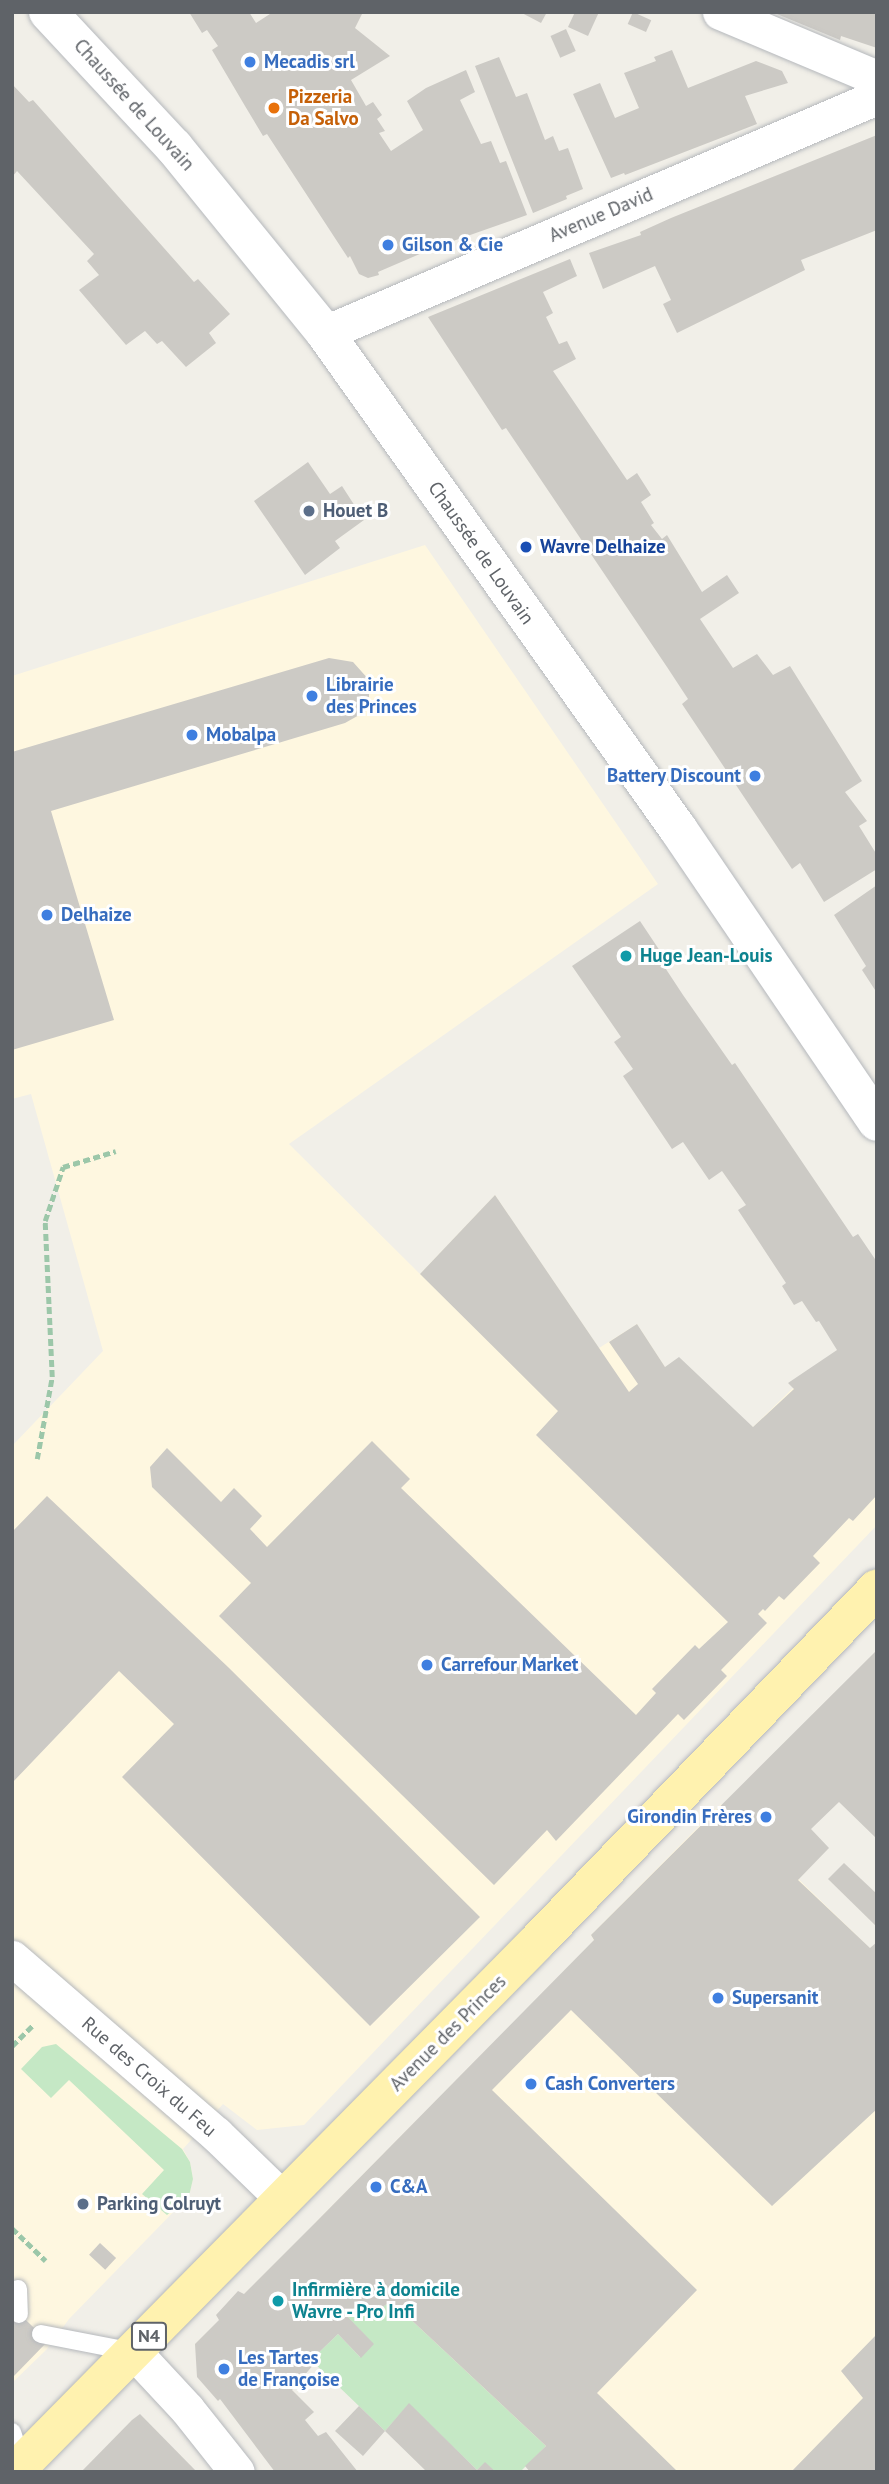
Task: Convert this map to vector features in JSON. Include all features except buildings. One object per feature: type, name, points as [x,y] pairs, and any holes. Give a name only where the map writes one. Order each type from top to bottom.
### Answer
[{"type":"main road","name":"Chaussée de Louvain","points":[[48,12],[174,147],[325,333],[678,829],[877,1122]]},
{"type":"main road","name":"Avenue des Princes","points":[[16,2456],[134,2352],[536,1943],[877,1589]]},
{"type":"street","points":[[720,12],[877,78]]},
{"type":"street","name":"Avenue David","points":[[325,333],[877,97]]},
{"type":"street","name":"Rue des Croix du Feu","points":[[12,1958],[216,2134],[283,2199]]},
{"type":"street","points":[[134,2352],[187,2409],[237,2472]]},
{"type":"lane","points":[[18,2288],[19,2314]]},
{"type":"lane","points":[[41,2334],[134,2352]]},
{"type":"path","points":[[37,1459],[52,1377],[45,1221],[63,1167],[116,1151]]},
{"type":"path","points":[[12,2228],[46,2261]]},
{"type":"shaded area","points":[[425,545],[658,884],[289,1144],[420,1274],[495,1195],[599,1348],[637,1324],[665,1367],[753,1427],[793,1388],[877,1323],[877,1525],[304,2125],[257,2130],[223,2104],[183,2149],[190,2162],[193,2179],[189,2196],[69,2319],[47,2349],[12,2383],[12,1446],[103,1351],[31,1094],[12,1099],[12,676]]},
{"type":"shaded area","points":[[721,1804],[877,1955],[877,2472],[572,2472],[391,2301],[315,2223],[594,1941],[591,1935]]},
{"type":"green space","points":[[56,2044],[182,2149],[190,2162],[193,2179],[189,2196],[167,2215],[142,2194],[164,2170],[69,2080],[51,2098],[21,2069],[42,2047]]},
{"type":"green space","points":[[391,2301],[546,2446],[520,2472],[496,2472],[485,2463],[477,2470],[409,2404],[385,2431],[311,2360],[338,2334],[360,2357],[373,2344],[346,2315],[360,2303],[373,2314]]},
{"type":"place","name":"Mecadis srl","points":[[250,62]]},
{"type":"place","name":"Pizzeria Da Salvo","points":[[274,108]]},
{"type":"place","name":"Gilson & Cie","points":[[388,245]]},
{"type":"place","name":"Houet B","points":[[309,511]]},
{"type":"place","name":"Wavre Delhaize","points":[[526,547]]},
{"type":"place","name":"Librairie des Princes","points":[[312,696]]},
{"type":"place","name":"Mobalpa","points":[[192,735]]},
{"type":"place","name":"Battery Discount","points":[[755,776]]},
{"type":"place","name":"Delhaize","points":[[47,915]]},
{"type":"place","name":"Huge Jean-Louis","points":[[626,956]]},
{"type":"place","name":"Carrefour Market","points":[[427,1665]]},
{"type":"place","name":"Girondin Frères","points":[[766,1817]]},
{"type":"place","name":"Supersanit","points":[[718,1998]]},
{"type":"place","name":"Cash Converters","points":[[531,2084]]},
{"type":"place","name":"C&A","points":[[376,2187]]},
{"type":"place","name":"Parking Colruyt","points":[[83,2204]]},
{"type":"place","name":"Infirmière à domicile Wavre - Pro Infi","points":[[278,2301]]},
{"type":"place","name":"Les Tartes de Françoise","points":[[224,2369]]}]
